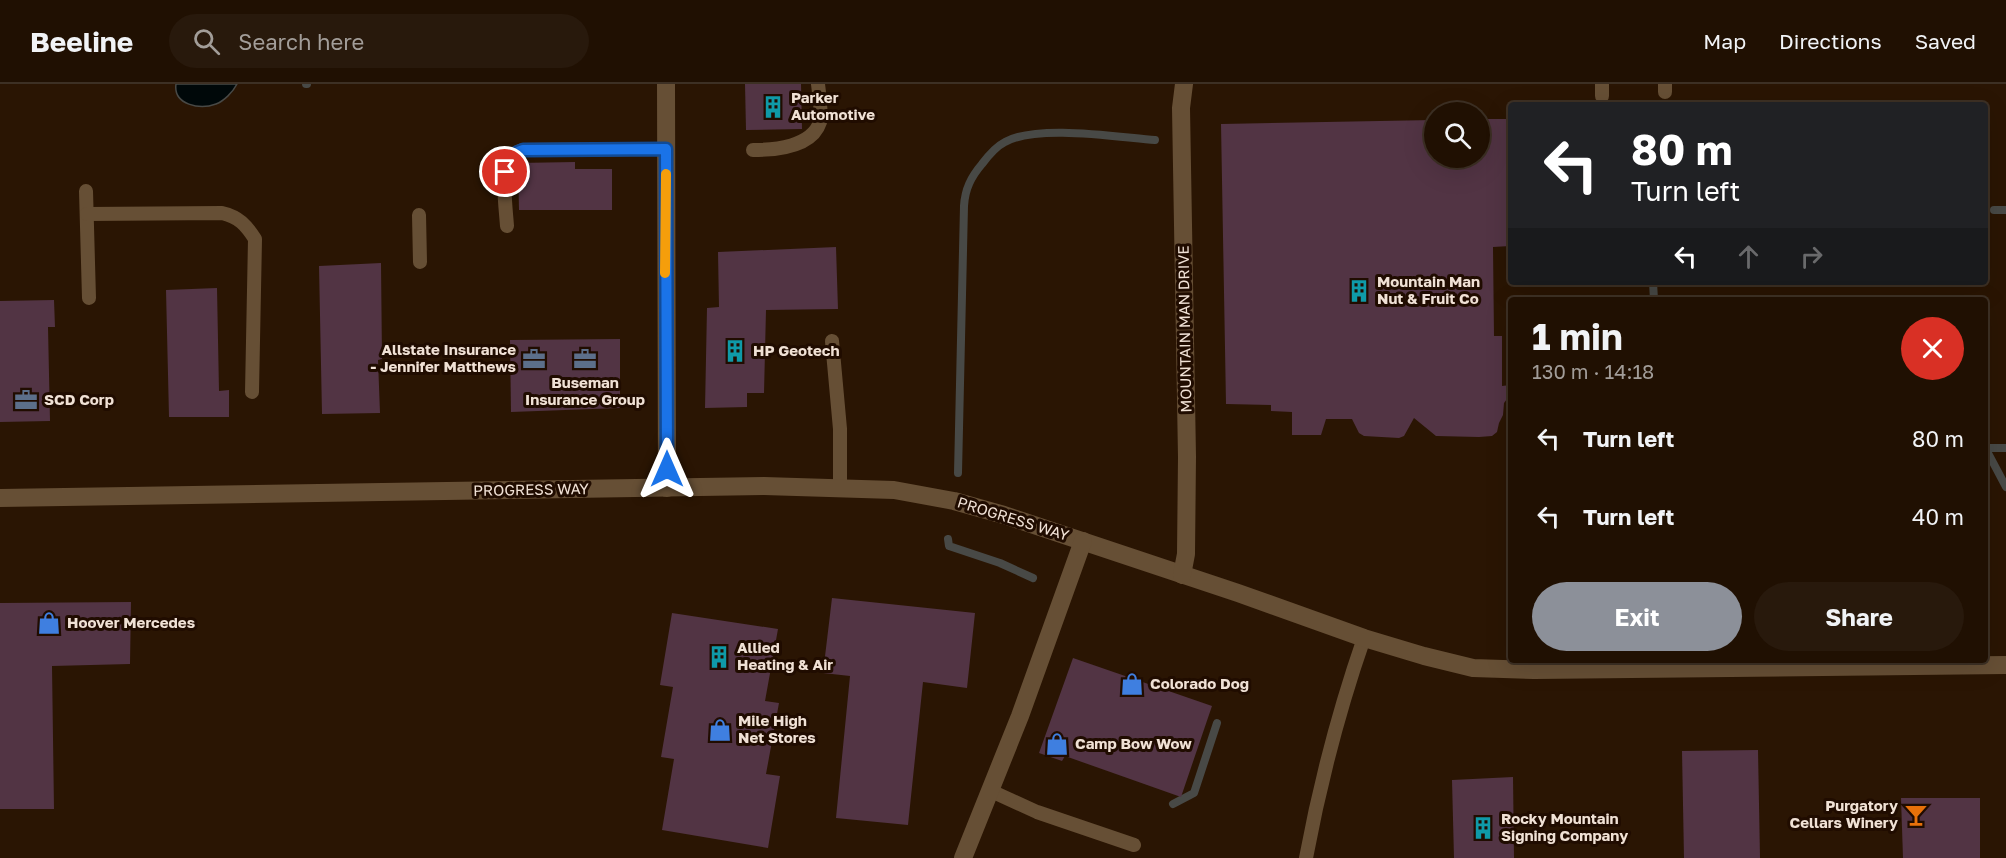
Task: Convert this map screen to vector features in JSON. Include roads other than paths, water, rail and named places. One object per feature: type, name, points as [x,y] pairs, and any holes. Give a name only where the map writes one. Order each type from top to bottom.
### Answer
[{"type":"street","points":[[666,84],[667,488]]},
{"type":"street","name":"MOUNTAIN MAN DRIVE","points":[[1182,575],[1186,554],[1187,457],[1181,108],[1184,84]]},
{"type":"street","name":"PROGRESS WAY","points":[[0,498],[764,486],[894,490],[954,501],[1004,514],[1364,638],[1449,663],[1497,670],[2006,665]]},
{"type":"street","points":[[963,858],[1020,716],[1083,541]]},
{"type":"lane","points":[[753,150],[776,150],[790,146],[812,132],[820,122],[818,84]]},
{"type":"lane","points":[[507,226],[505,172],[507,162],[514,153],[523,150],[666,149]]},
{"type":"lane","points":[[86,191],[89,298]]},
{"type":"lane","points":[[87,214],[222,213],[234,216],[246,224],[255,239],[252,392]]},
{"type":"lane","points":[[419,215],[420,262]]},
{"type":"lane","points":[[832,341],[840,429],[840,488]]},
{"type":"lane","points":[[1306,858],[1325,764],[1364,638]]},
{"type":"lane","points":[[991,791],[1037,812],[1134,845]]},
{"type":"waterway","points":[[958,473],[964,206],[967,189],[972,179],[995,149],[1019,137],[1078,133],[1155,140]]},
{"type":"waterway","points":[[1994,210],[2006,210]]},
{"type":"waterway","points":[[1653,285],[1654,297]]},
{"type":"waterway","points":[[1988,448],[2006,448]]},
{"type":"waterway","points":[[1988,453],[2006,487]]},
{"type":"waterway","points":[[948,539],[949,546],[1000,563],[1033,578]]},
{"type":"waterway","points":[[1173,804],[1194,793],[1217,723]]},
{"type":"place","name":"Parker Automotive","points":[[773,107]]},
{"type":"place","name":"Mountain Man Nut & Fruit Co","points":[[1359,291]]},
{"type":"place","name":"HP Geotech","points":[[735,351]]},
{"type":"place","name":"Allstate Insurance - Jennifer Matthews","points":[[534,359]]},
{"type":"place","name":"Buseman Insurance Group","points":[[585,359]]},
{"type":"place","name":"SCD Corp","points":[[26,400]]},
{"type":"place","name":"Hoover Mercedes","points":[[49,623]]},
{"type":"place","name":"Allied Heating & Air","points":[[719,657]]},
{"type":"place","name":"Colorado Dog","points":[[1132,684]]},
{"type":"place","name":"Mile High Net Stores","points":[[720,730]]},
{"type":"place","name":"Camp Bow Wow","points":[[1057,744]]},
{"type":"place","name":"Purgatory Cellars Winery","points":[[1916,815]]},
{"type":"place","name":"Rocky Mountain Signing Company","points":[[1483,828]]}]
